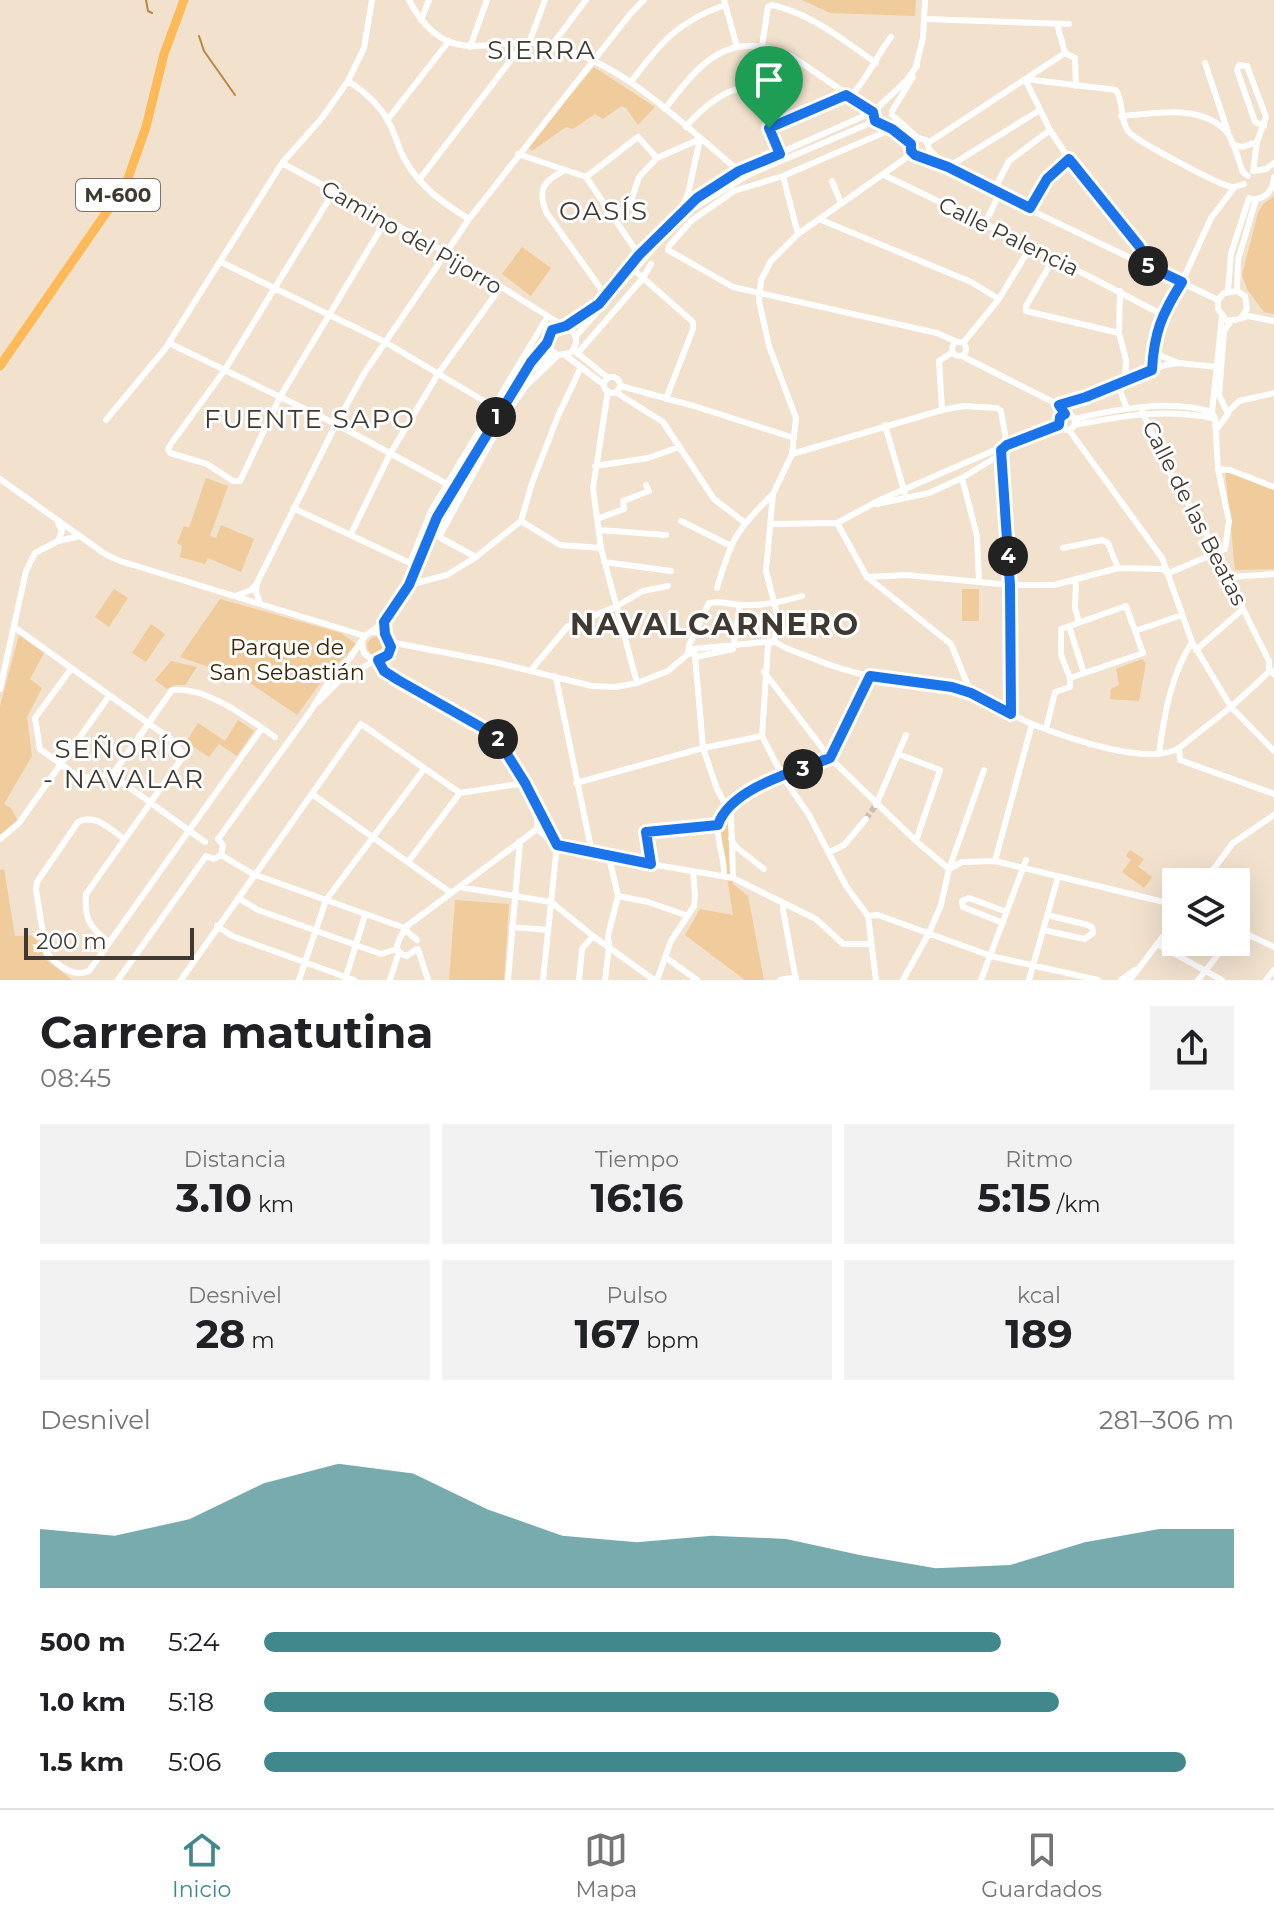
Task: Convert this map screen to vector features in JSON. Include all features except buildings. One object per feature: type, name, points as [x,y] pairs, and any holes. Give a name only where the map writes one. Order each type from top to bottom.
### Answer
[{"type":"highway","name":"M-600","points":[[0,366],[126,184],[146,127],[164,54],[184,0]]},
{"type":"street","points":[[106,420],[169,343],[282,163],[322,118],[348,81],[364,48],[372,0]]},
{"type":"street","points":[[409,0],[421,20],[449,41],[470,47],[527,43],[552,45],[593,60],[631,82],[739,171]]},
{"type":"street","points":[[421,20],[429,0]]},
{"type":"street","points":[[470,47],[487,0]]},
{"type":"street","points":[[419,180],[527,43],[545,0]]},
{"type":"street","points":[[552,45],[586,0]]},
{"type":"street","points":[[235,596],[251,590],[257,583],[336,424],[385,342],[469,219],[644,0]]},
{"type":"street","points":[[884,124],[890,121],[917,66],[923,38],[925,0]]},
{"type":"street","points":[[631,82],[658,45],[680,26],[725,2],[737,47]]},
{"type":"street","points":[[762,46],[768,7],[772,5],[793,10],[816,21],[876,63]]},
{"type":"street","points":[[924,22],[983,20],[1069,24]]},
{"type":"street","points":[[1057,24],[1065,53],[1075,58],[1076,86]]},
{"type":"street","points":[[769,128],[853,93],[891,37]]},
{"type":"street","points":[[388,119],[449,41]]},
{"type":"street","points":[[665,109],[705,61],[737,47],[762,46],[793,57],[873,112],[875,121]]},
{"type":"street","points":[[922,156],[928,146],[1065,53]]},
{"type":"street","points":[[1205,63],[1243,172],[1251,174],[1274,163]]},
{"type":"street","points":[[1152,370],[1161,314],[1182,282],[1211,218],[1234,188],[1244,184],[1251,174],[1257,142],[1264,126],[1266,117],[1247,66],[1239,65],[1237,70],[1255,122],[1264,126]]},
{"type":"street","points":[[293,508],[410,563],[431,511],[461,476],[493,430],[552,330],[583,316],[606,296],[639,255],[697,198],[739,171],[873,112],[906,81],[917,66]]},
{"type":"street","points":[[1025,79],[1116,90],[1120,97],[1121,116],[1133,137],[1234,188]]},
{"type":"street","points":[[1025,79],[1050,130],[1069,159],[1143,252],[1142,263]]},
{"type":"street","points":[[348,81],[363,91],[388,119],[406,162],[419,180],[447,206],[469,219]]},
{"type":"street","points":[[686,127],[700,109],[741,87],[750,88],[780,154]]},
{"type":"street","points":[[881,105],[887,106],[948,167]]},
{"type":"street","points":[[948,167],[1040,110]]},
{"type":"street","points":[[1121,116],[1192,113],[1203,116],[1228,132]]},
{"type":"street","points":[[1266,117],[1274,113]]},
{"type":"street","points":[[637,683],[604,562],[593,488],[608,391],[606,381],[576,351],[576,336],[674,225],[694,208],[750,174],[875,121],[892,129],[911,144],[913,153]]},
{"type":"street","points":[[892,129],[783,176],[734,191],[691,221],[669,246],[669,252],[728,285],[937,333],[980,363]]},
{"type":"street","points":[[985,224],[1009,161],[1050,130]]},
{"type":"street","points":[[586,177],[638,137],[657,158]]},
{"type":"street","points":[[911,144],[918,138]]},
{"type":"street","points":[[614,217],[631,201],[639,177],[657,158],[700,139]]},
{"type":"street","points":[[679,213],[688,194],[700,139]]},
{"type":"street","points":[[1232,144],[1242,147],[1257,142]]},
{"type":"street","points":[[913,153],[948,167],[1218,300]]},
{"type":"street","points":[[717,588],[729,545],[744,522],[773,494],[792,454],[796,418],[769,346],[759,291],[771,261],[798,234],[913,153]]},
{"type":"street","points":[[518,154],[586,177],[639,255]]},
{"type":"street","points":[[1030,208],[1047,179],[1069,159]]},
{"type":"street","name":"Camino del Pijorro","points":[[282,163],[447,253],[544,318],[565,326]]},
{"type":"street","points":[[1252,199],[1267,194],[1273,187],[1274,176],[1266,169]]},
{"type":"street","points":[[565,170],[553,176],[544,186],[541,199],[546,212],[606,296]]},
{"type":"street","points":[[694,208],[700,200],[737,176],[739,171]]},
{"type":"street","name":"Calle Palencia","points":[[884,175],[1031,246],[1161,314]]},
{"type":"street","points":[[783,176],[798,234]]},
{"type":"street","points":[[832,181],[841,203]]},
{"type":"street","points":[[1237,291],[1238,260],[1252,199],[1244,184]]},
{"type":"street","points":[[334,191],[228,372],[168,451],[207,464],[236,482],[240,481],[280,397],[386,220]]},
{"type":"street","points":[[1228,291],[1231,254],[1252,199]]},
{"type":"street","points":[[819,219],[971,282],[999,299]]},
{"type":"street","points":[[942,410],[939,361],[958,347],[999,299],[1031,246]]},
{"type":"street","points":[[1054,258],[1025,309],[1029,313],[1119,333]]},
{"type":"street","points":[[221,262],[385,342],[501,411]]},
{"type":"street","points":[[439,537],[480,460],[501,411],[522,383],[559,355],[576,351],[643,278],[651,264]]},
{"type":"street","points":[[634,270],[693,322],[666,399]]},
{"type":"street","points":[[351,534],[390,454],[438,374],[500,288]]},
{"type":"street","name":"Calle de las Beatas","points":[[1120,291],[1119,333],[1126,360],[1122,384],[1127,409]]},
{"type":"street","points":[[1231,321],[1222,316],[1218,309],[1218,300],[1228,291],[1237,291],[1247,300],[1247,309],[1241,318]]},
{"type":"street","points":[[1247,309],[1260,318]]},
{"type":"street","points":[[1169,573],[1225,549],[1228,539],[1229,521],[1218,469],[1215,434],[1222,316]]},
{"type":"street","points":[[218,839],[331,678],[368,634],[384,622],[409,585],[450,486],[492,406],[544,318]]},
{"type":"street","name":"Camino del Pijorro","points":[[544,318],[552,330]]},
{"type":"street","points":[[1226,408],[1219,395],[1224,331],[1231,321],[1241,318],[1274,321]]},
{"type":"street","points":[[565,326],[576,336]]},
{"type":"street","points":[[169,343],[336,424],[450,486]]},
{"type":"street","points":[[547,343],[559,355],[606,381],[620,382],[619,390]]},
{"type":"street","points":[[958,347],[962,356],[1059,405],[1162,558],[1192,642],[1231,707],[1274,751]]},
{"type":"street","points":[[1153,353],[1179,363],[1217,367]]},
{"type":"street","points":[[1059,405],[1179,363]]},
{"type":"street","points":[[409,585],[447,575],[476,557],[521,521],[537,469],[581,367]]},
{"type":"street","points":[[608,391],[619,390],[666,399],[794,438]]},
{"type":"street","points":[[619,390],[663,422],[714,499],[744,522]]},
{"type":"street","points":[[1215,415],[1239,401],[1274,393]]},
{"type":"street","points":[[640,406],[645,395]]},
{"type":"street","points":[[792,454],[942,410],[964,406],[997,408],[1001,411],[1010,585],[1011,714]]},
{"type":"street","points":[[1059,425],[1063,429],[1127,409],[1199,408],[1215,415]]},
{"type":"street","points":[[1215,415],[1226,408]]},
{"type":"street","points":[[1073,424],[1142,410]]},
{"type":"street","name":"Calle de las Beatas","points":[[1142,410],[1167,468],[1232,577],[1243,609],[1271,659]]},
{"type":"street","points":[[1059,425],[1060,417],[1065,414]]},
{"type":"street","points":[[885,425],[907,499]]},
{"type":"street","points":[[877,504],[882,499],[1059,425]]},
{"type":"street","points":[[595,466],[648,458],[679,447]]},
{"type":"street","points":[[771,524],[837,523],[877,504],[929,493],[998,456],[1004,447]]},
{"type":"street","points":[[473,456],[480,460]]},
{"type":"street","points":[[963,464],[977,536],[979,582]]},
{"type":"street","points":[[1218,469],[1230,470],[1274,487]]},
{"type":"street","points":[[0,476],[56,520],[120,561],[368,634],[385,634]]},
{"type":"street","points":[[461,476],[469,481]]},
{"type":"street","points":[[597,519],[624,509],[623,501],[649,491]]},
{"type":"street","points":[[773,494],[766,571],[778,618],[774,641],[768,645],[764,672],[762,736],[783,777],[830,852],[846,886],[868,916],[876,980]]},
{"type":"street","points":[[56,520],[62,531],[58,541]]},
{"type":"street","points":[[521,521],[560,545],[601,548]]},
{"type":"street","points":[[681,521],[729,545]]},
{"type":"street","points":[[837,523],[867,577],[951,644],[971,693]]},
{"type":"street","points":[[599,530],[666,535]]},
{"type":"street","points":[[431,533],[476,557]]},
{"type":"street","points":[[0,689],[26,571],[35,553],[58,541],[80,536]]},
{"type":"street","points":[[1063,548],[1102,540],[1108,543],[1118,568]]},
{"type":"street","points":[[604,562],[671,571]]},
{"type":"street","points":[[867,577],[907,575],[1010,585],[1054,585],[1118,568],[1162,569],[1169,573]]},
{"type":"street","points":[[1232,577],[1274,574]]},
{"type":"street","points":[[1076,580],[1075,608],[1079,622]]},
{"type":"street","points":[[257,583],[260,603]]},
{"type":"street","points":[[531,670],[568,626],[615,607],[643,591],[668,586]]},
{"type":"street","points":[[733,878],[731,815],[717,789],[703,748],[689,645],[709,603],[775,604],[802,596]]},
{"type":"street","points":[[691,653],[696,657],[733,649],[740,605]]},
{"type":"street","points":[[1046,729],[1055,692],[1070,687],[1070,678],[1061,655],[1061,629],[1126,606],[1143,653],[1070,678]]},
{"type":"street","points":[[1196,650],[1243,609]]},
{"type":"street","points":[[1135,631],[1182,615]]},
{"type":"street","points":[[786,631],[808,618]]},
{"type":"street","points":[[312,709],[339,681],[388,655],[390,642],[385,634],[384,622]]},
{"type":"street","points":[[1069,626],[1084,673]]},
{"type":"street","points":[[14,627],[179,746],[182,753],[180,761],[86,894],[92,929],[109,942]]},
{"type":"street","points":[[735,644],[774,641],[835,668],[952,687],[1046,729],[1115,750],[1159,754],[1171,753],[1179,748],[1272,673],[1271,659]]},
{"type":"street","points":[[390,642],[531,670],[592,686],[637,683],[668,671],[691,653]]},
{"type":"street","points":[[1159,754],[1163,721],[1176,673],[1192,642]]},
{"type":"street","points":[[362,644],[367,657],[377,660],[384,671],[495,735],[525,783],[557,845],[543,980]]},
{"type":"street","points":[[71,669],[35,718],[40,749],[80,778],[112,775],[205,842]]},
{"type":"street","points":[[764,672],[830,758],[949,869]]},
{"type":"street","points":[[724,875],[718,825],[721,816],[741,795],[830,758],[870,676]]},
{"type":"street","points":[[556,678],[592,853]]},
{"type":"street","points":[[112,775],[172,690],[184,688],[231,707],[275,737]]},
{"type":"street","points":[[0,839],[13,831],[109,696]]},
{"type":"street","points":[[181,980],[361,724],[460,793],[525,783]]},
{"type":"street","points":[[995,861],[1032,724]]},
{"type":"street","points":[[124,839],[95,819],[85,818],[78,822],[37,882],[44,943],[49,957],[71,972],[82,974],[89,971],[262,728]]},
{"type":"street","points":[[876,804],[906,735]]},
{"type":"street","points":[[576,783],[703,748],[762,736]]},
{"type":"street","points":[[1179,748],[1180,760],[1274,794]]},
{"type":"street","points":[[898,754],[940,770],[916,841]]},
{"type":"street","points":[[299,980],[326,900],[424,769]]},
{"type":"street","points":[[903,980],[941,905],[949,869],[984,770]]},
{"type":"street","points":[[408,862],[460,793]]},
{"type":"street","points":[[312,794],[451,893]]},
{"type":"street","points":[[1265,820],[1274,807]]},
{"type":"street","points":[[537,810],[537,829]]},
{"type":"street","points":[[1214,868],[1233,843],[1274,815]]},
{"type":"street","points":[[830,852],[844,845],[866,819]]},
{"type":"street","points":[[651,864],[646,832],[718,825]]},
{"type":"street","points":[[221,855],[253,874],[396,926],[420,916],[537,829]]},
{"type":"street","points":[[537,829],[557,845],[733,878],[816,919],[843,944],[871,944]]},
{"type":"street","points":[[211,838],[218,839],[223,848],[221,855],[214,859],[206,856],[203,851],[205,842],[211,838]]},
{"type":"street","points":[[730,838],[736,847],[764,869]]},
{"type":"street","points":[[508,980],[520,841]]},
{"type":"street","points":[[118,980],[206,856]]},
{"type":"street","points":[[605,980],[608,936],[618,896],[609,857]]},
{"type":"street","points":[[981,980],[1026,860]]},
{"type":"street","points":[[949,869],[962,862],[995,861],[1162,902]]},
{"type":"street","points":[[460,887],[551,902],[656,980],[671,941],[688,916],[695,895],[693,871]]},
{"type":"street","points":[[1029,980],[1058,877]]},
{"type":"street","points":[[618,896],[648,902],[688,916]]},
{"type":"street","points":[[238,898],[258,910],[381,954],[398,950],[410,955],[423,967]]},
{"type":"street","points":[[1003,923],[963,907],[962,901],[969,898],[1007,912]]},
{"type":"street","points":[[780,980],[796,978],[784,903]]},
{"type":"street","points":[[217,926],[232,936],[348,979],[365,915]]},
{"type":"street","points":[[868,916],[878,915],[991,956],[1098,980]]},
{"type":"street","points":[[1043,930],[1085,939],[1093,933],[1088,925],[1047,915]]},
{"type":"street","points":[[420,916],[415,938],[425,980]]},
{"type":"street","points":[[390,980],[402,934],[411,922]]},
{"type":"street","points":[[387,923],[402,934],[415,938]]},
{"type":"street","points":[[396,926],[402,934]]},
{"type":"street","points":[[512,927],[548,930]]},
{"type":"street","points":[[579,980],[582,949],[593,936]]},
{"type":"street","points":[[1250,936],[1274,947]]},
{"type":"street","points":[[1130,980],[1162,937]]},
{"type":"street","points":[[1157,944],[1222,980]]},
{"type":"street","points":[[410,955],[417,949]]},
{"type":"street","points":[[1198,980],[1217,956]]},
{"type":"street","points":[[665,957],[697,980]]},
{"type":"street","points":[[1121,980],[1138,968]]},
{"type":"street","points":[[1266,980],[1274,970]]},
{"type":"green space","points":[[802,0],[916,0],[915,16],[830,13]]},
{"type":"green space","points":[[594,67],[655,107],[638,125],[621,106],[603,119],[595,114],[573,129],[566,127],[532,151],[527,146]]},
{"type":"green space","points":[[1274,196],[1274,314],[1264,312],[1247,289],[1242,275],[1258,213],[1263,204]]},
{"type":"green space","points":[[522,247],[551,268],[531,296],[502,274]]},
{"type":"green space","points":[[1225,470],[1274,490],[1274,569],[1235,570]]},
{"type":"green space","points":[[206,478],[228,486],[210,536],[216,538],[221,525],[254,539],[241,572],[208,558],[205,564],[180,557],[182,546],[177,543],[184,526],[189,528]]},
{"type":"green space","points":[[114,589],[128,598],[109,627],[95,617]]},
{"type":"green space","points":[[962,589],[979,589],[979,621],[962,621]]},
{"type":"green space","name":"Parque de San Sebastián","points":[[220,599],[341,633],[356,644],[322,681],[297,715],[244,679],[180,657]]},
{"type":"green space","points":[[151,624],[165,634],[146,662],[132,653]]},
{"type":"green space","points":[[19,635],[44,653],[30,679],[42,688],[27,717],[32,756],[4,804],[11,808],[19,823],[0,838],[0,706]]},
{"type":"green space","points":[[372,637],[380,637],[385,646],[383,653],[372,655],[367,650],[367,642]]},
{"type":"green space","points":[[1142,659],[1146,663],[1139,701],[1110,699],[1111,689],[1119,685],[1116,669]]},
{"type":"green space","points":[[171,661],[197,667],[185,685],[167,689],[155,680]]},
{"type":"green space","points":[[238,720],[254,731],[237,756],[219,744],[209,757],[186,742],[198,723],[225,741]]},
{"type":"green space","points":[[727,817],[733,884],[748,896],[764,980],[745,980],[685,935],[700,909],[733,915],[720,832],[720,824]]},
{"type":"green space","points":[[1130,850],[1144,859],[1139,866],[1136,865],[1152,877],[1144,888],[1122,872],[1131,860],[1126,856]]},
{"type":"green space","points":[[4,869],[15,936],[38,935],[44,958],[72,980],[0,980],[0,870]]},
{"type":"green space","points":[[455,900],[509,904],[504,980],[449,980]]},
{"type":"waterway","points":[[146,0],[148,11],[152,13]]},
{"type":"waterway","points":[[199,36],[204,51],[235,95]]},
{"type":"tunnel","points":[[866,819],[875,806]]},
{"type":"district","name":"SIERRA","points":[[542,50]]},
{"type":"district","name":"OASÍS","points":[[604,211]]},
{"type":"district","name":"FUENTE SAPO","points":[[310,419]]},
{"type":"district","name":"NAVALCARNERO","points":[[715,625]]},
{"type":"district","name":"SEÑORÍO - NAVALAR","points":[[124,764]]},
{"type":"route","points":[[846,95],[873,112],[875,121],[892,129],[911,144],[915,155],[948,167],[1030,208],[1047,179],[1069,159],[1139,246],[1143,252],[1142,263],[1182,282],[1161,314],[1152,370],[1086,397],[1064,402],[1059,405],[1065,414],[1060,417],[1059,425],[1001,450],[1010,585],[1011,714],[971,693],[952,687],[870,676],[830,758],[741,795],[721,816],[718,825],[646,832],[651,864],[557,845],[525,783],[495,735],[388,674],[380,666],[378,660],[388,655],[391,647],[384,622],[409,585],[437,517],[531,362],[547,343],[552,330],[566,326],[599,304],[669,222],[697,198],[739,171],[780,154],[769,128],[846,95]]}]
